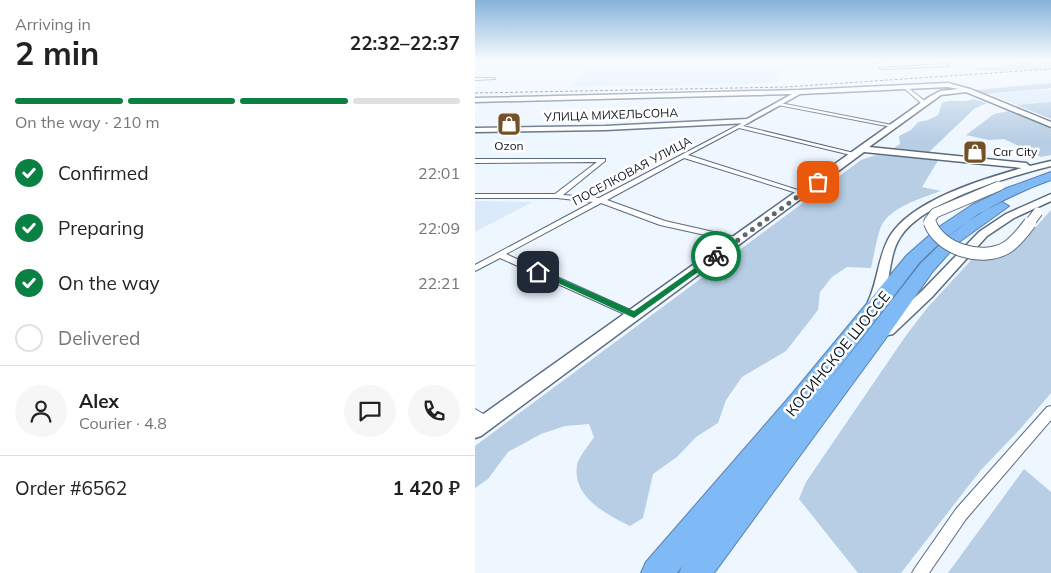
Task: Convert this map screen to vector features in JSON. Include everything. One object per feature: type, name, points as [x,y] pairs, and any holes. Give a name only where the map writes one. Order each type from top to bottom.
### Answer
[{"type":"highway","name":"КОСИНСКОЕ ШОССЕ","points":[[695,573],[860,358],[927,267],[944,248],[983,217],[1043,188],[1051,176]]},
{"type":"highway","name":"КОСИНСКОЕ ШОССЕ","points":[[657,573],[868,317],[913,258],[940,232],[982,204],[1043,188]]},
{"type":"street","points":[[905,87],[924,104]]},
{"type":"street","points":[[477,101],[799,92],[911,87]]},
{"type":"street","points":[[955,87],[967,90],[1051,125]]},
{"type":"street","points":[[479,422],[634,315],[939,93],[967,90]]},
{"type":"street","name":"ПОСЕЛКОВАЯ УЛИЦА","points":[[475,268],[799,92]]},
{"type":"street","points":[[779,104],[892,126]]},
{"type":"street","name":"УЛИЦА МИХЕЛЬСОНА","points":[[475,130],[605,128],[748,121]]},
{"type":"street","points":[[739,126],[858,151],[1024,166],[1048,165]]},
{"type":"street","points":[[684,156],[802,193]]},
{"type":"street","points":[[475,161],[603,160],[557,196]]},
{"type":"street","points":[[868,317],[883,281],[891,244],[904,223],[926,208],[1005,174],[1003,169],[977,162]]},
{"type":"street","points":[[998,178],[1048,165]]},
{"type":"street","points":[[1048,165],[938,212],[929,221],[934,233],[952,246],[971,251],[992,252],[1009,245],[1038,212],[1051,201]]},
{"type":"street","points":[[475,196],[557,196],[599,201],[613,204],[663,223],[737,240]]},
{"type":"street","points":[[499,254],[634,315]]},
{"type":"street","points":[[920,573],[961,514],[1051,411]]},
{"type":"shaded area","points":[[1011,87],[1051,87],[986,94],[976,90]]},
{"type":"shaded area","points":[[1051,89],[1051,102],[1017,105],[989,94]]},
{"type":"shaded area","points":[[973,99],[987,103],[974,109],[929,152],[894,148],[900,144],[899,136],[911,130],[918,122],[938,115],[942,103]]},
{"type":"shaded area","points":[[1051,102],[1051,119],[1017,105]]},
{"type":"shaded area","points":[[1009,111],[1051,129],[1051,155],[1041,157],[1004,139],[989,140],[966,135],[994,114]]},
{"type":"shaded area","points":[[876,155],[939,159],[922,187],[941,191],[906,205],[890,215],[880,229],[871,268],[847,267],[832,277],[820,292],[818,310],[786,351],[742,377],[726,400],[718,423],[696,437],[677,457],[653,474],[643,518],[630,526],[601,510],[585,495],[577,476],[577,465],[594,437],[589,424],[565,426],[541,434],[508,452],[488,479],[475,488],[475,446],[861,160]]},
{"type":"shaded area","points":[[475,201],[532,202],[475,232]]},
{"type":"shaded area","points":[[1051,210],[1051,393],[980,471],[901,573],[858,573],[799,499],[806,482],[907,334],[928,307],[973,258],[1009,253],[1017,248]]},
{"type":"shaded area","points":[[1024,469],[1051,492],[1051,573],[948,573]]},
{"type":"railway","points":[[475,93],[790,87]]},
{"type":"way so far","points":[[716,256],[818,182]]},
{"type":"place","name":"Ozon","points":[[509,124]]},
{"type":"place","name":"Car City","points":[[975,152]]},
{"type":"route","points":[[538,272],[634,315],[716,256]]}]
